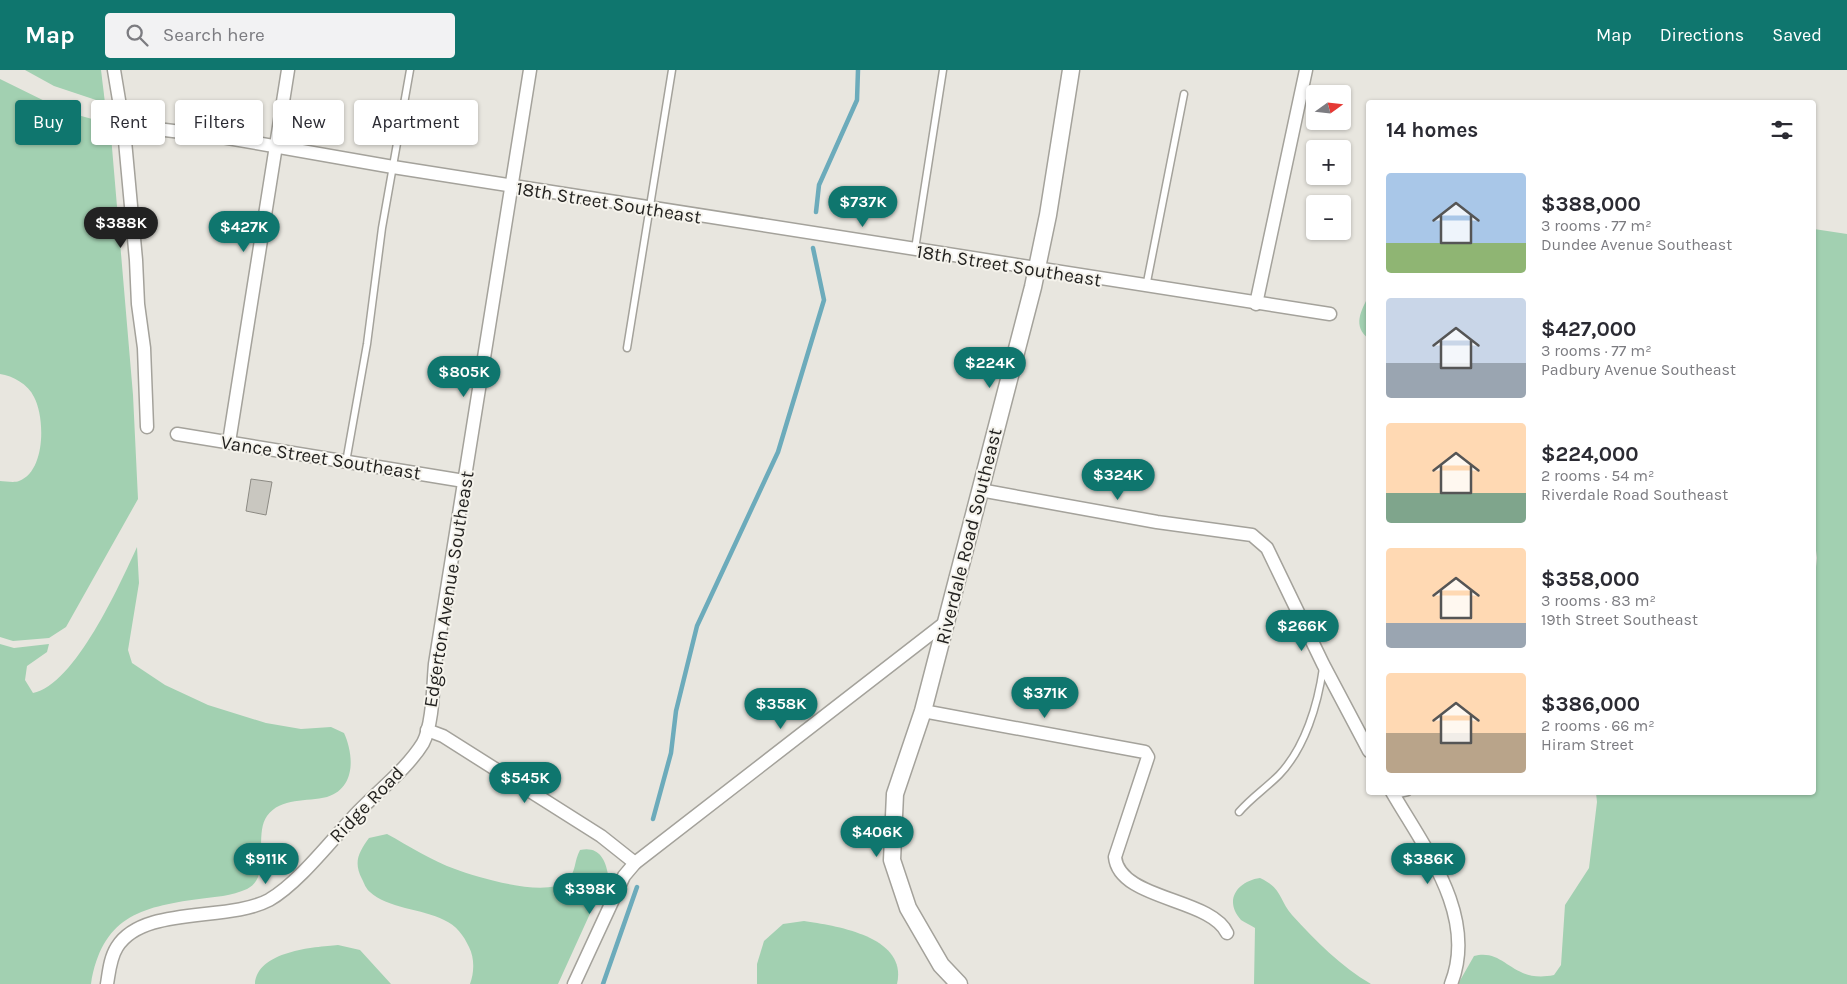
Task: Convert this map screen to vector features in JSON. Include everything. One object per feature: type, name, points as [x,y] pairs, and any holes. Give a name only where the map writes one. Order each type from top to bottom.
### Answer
[{"type":"street","points":[[114,70],[119,100]]},
{"type":"street","points":[[229,442],[288,70]]},
{"type":"street","name":"Edgerton Avenue Southeast","points":[[530,70],[464,481],[427,730],[443,736],[601,836],[634,863]]},
{"type":"street","name":"Riverdale Road Southeast","points":[[959,984],[941,965],[908,908],[892,860],[895,794],[923,710],[1037,270],[1071,70]]},
{"type":"street","points":[[1256,304],[1306,70]]},
{"type":"street","name":"18th Street Southeast","points":[[165,129],[222,137],[392,168],[914,251],[1330,314]]},
{"type":"street","points":[[125,145],[138,304],[144,348],[147,427]]},
{"type":"street","name":"Vance Street Southeast","points":[[176,434],[464,481]]},
{"type":"street","points":[[980,490],[1157,522],[1252,535],[1267,548],[1323,664],[1366,745]]},
{"type":"street","points":[[574,984],[624,876],[634,863],[946,622]]},
{"type":"street","points":[[923,710],[1145,752],[1148,757],[1115,857],[1116,865],[1127,880],[1205,915],[1221,924],[1227,933]]},
{"type":"street","name":"Ridge Road","points":[[107,984],[116,948],[124,938],[134,931],[175,918],[252,906],[280,893],[388,783],[419,748],[427,730]]},
{"type":"street","points":[[1394,795],[1434,864],[1449,897],[1459,941],[1459,961],[1451,984]]},
{"type":"lane","points":[[346,462],[367,344],[392,168],[410,70]]},
{"type":"lane","points":[[627,348],[672,70]]},
{"type":"lane","points":[[914,251],[943,70]]},
{"type":"lane","points":[[1146,287],[1184,94]]},
{"type":"lane","points":[[1239,812],[1281,773],[1293,756],[1308,727],[1317,701],[1323,664]]},
{"type":"green space","points":[[25,70],[101,70],[105,100],[96,100],[54,86]]},
{"type":"green space","points":[[0,79],[43,100],[15,100],[15,145],[81,145],[81,116],[91,119],[91,145],[112,145],[133,395],[138,499],[66,627],[49,638],[13,641],[0,637],[0,481],[17,482],[28,475],[39,455],[41,430],[38,406],[31,392],[20,381],[0,374]]},
{"type":"green space","points":[[1816,229],[1847,234],[1847,984],[1458,984],[1474,956],[1485,955],[1494,957],[1528,975],[1554,975],[1561,965],[1565,905],[1589,868],[1596,795],[1816,795]]},
{"type":"green space","points":[[1366,302],[1366,336],[1359,324]]},
{"type":"green space","points":[[137,547],[139,583],[128,650],[132,663],[165,685],[208,705],[266,723],[301,729],[331,727],[344,733],[351,761],[348,779],[336,793],[327,797],[287,803],[279,806],[267,816],[261,834],[261,866],[259,875],[247,889],[229,895],[158,906],[141,912],[114,930],[104,944],[96,962],[91,984],[0,984],[0,644],[14,648],[49,644],[47,652],[27,666],[25,680],[33,693],[49,686],[65,672],[94,631],[108,607]]},
{"type":"green space","points":[[387,834],[446,866],[495,881],[529,887],[544,888],[557,886],[567,881],[572,874],[580,850],[592,850],[600,854],[608,874],[558,984],[470,984],[473,971],[472,956],[465,939],[456,928],[435,916],[385,902],[370,892],[365,886],[359,873],[358,857],[369,838]]},
{"type":"green space","points":[[1260,878],[1276,890],[1288,910],[1319,944],[1349,969],[1371,984],[1254,984],[1255,928],[1241,920],[1236,913],[1233,899],[1240,887],[1245,883]]},
{"type":"green space","points":[[804,921],[851,931],[881,945],[892,955],[898,968],[897,984],[757,984],[757,964],[764,941],[783,924]]},
{"type":"green space","points":[[338,945],[360,950],[391,984],[255,984],[258,973],[265,964],[276,958],[288,953],[315,947]]},
{"type":"building","points":[[251,479],[272,482],[266,515],[246,511]]},
{"type":"waterway","points":[[816,212],[819,185],[857,100],[858,70]]},
{"type":"waterway","points":[[653,819],[671,753],[676,711],[697,626],[778,452],[824,300],[813,248]]},
{"type":"waterway","points":[[603,984],[637,887]]}]
